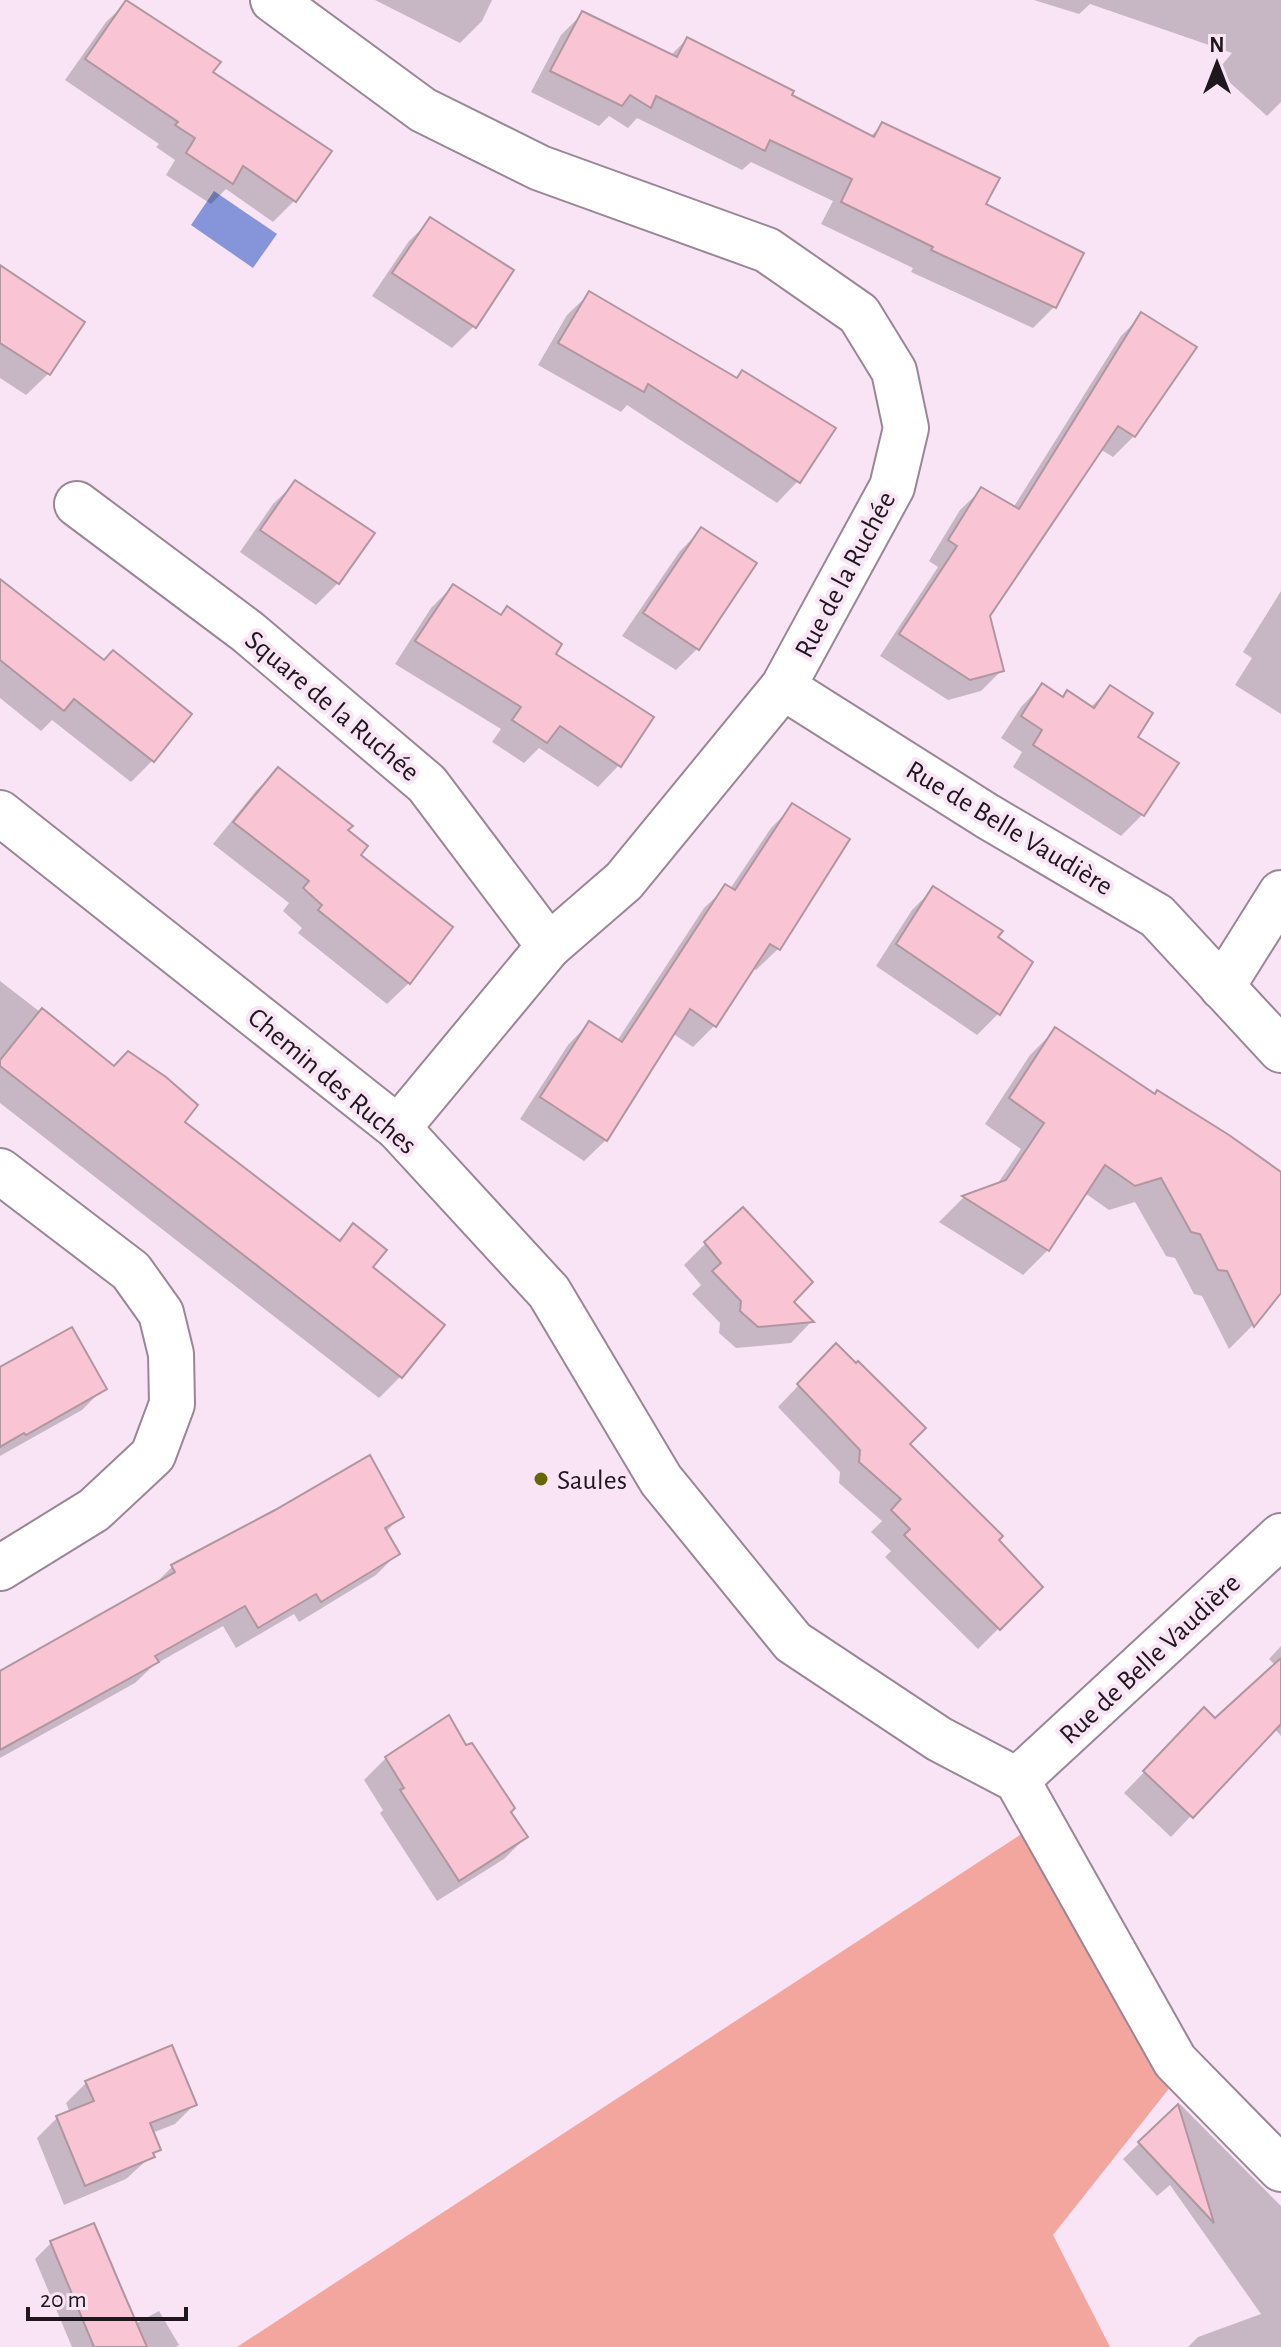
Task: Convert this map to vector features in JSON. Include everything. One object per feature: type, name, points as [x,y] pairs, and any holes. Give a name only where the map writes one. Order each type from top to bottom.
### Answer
[{"type":"street","name":"Rue de la Ruchée","points":[[273,0],[423,110],[540,168],[767,250],[859,314],[894,371],[906,428],[892,487],[783,687],[624,881],[549,946],[398,1128]]},
{"type":"street","name":"Square de la Ruchée","points":[[77,504],[248,632],[427,784],[549,946]]},
{"type":"street","name":"Rue de Belle Vaudière","points":[[783,687],[987,816],[1157,916],[1281,1050]]},
{"type":"street","name":"Chemin des Ruches","points":[[0,813],[398,1128],[549,1292],[661,1480],[793,1642],[939,1739],[1017,1780]]},
{"type":"street","points":[[1222,987],[1281,893]]},
{"type":"street","points":[[0,1171],[131,1271],[161,1313],[171,1354],[172,1404],[153,1455],[94,1510],[0,1568]]},
{"type":"street","name":"Rue de Belle Vaudière","points":[[1017,1780],[1281,1536]]},
{"type":"street","points":[[1017,1780],[1175,2061],[1281,2169]]},
{"type":"shaded area","points":[[1023,1833],[1171,2086],[1053,2235],[1110,2347],[237,2347]]},
{"type":"water","points":[[214,191],[277,234],[253,268],[191,225]]},
{"type":"building","points":[[126,0],[221,62],[213,72],[332,151],[296,202],[243,166],[233,184],[186,153],[195,138],[175,125],[178,122],[85,59]]},
{"type":"building","points":[[582,11],[677,57],[687,37],[794,91],[792,95],[874,137],[882,122],[1000,178],[986,204],[1084,253],[1056,308],[931,250],[933,247],[841,202],[852,179],[770,140],[765,151],[656,96],[651,108],[630,95],[622,106],[550,71]]},
{"type":"building","points":[[430,217],[514,270],[476,328],[392,273]]},
{"type":"building","points":[[0,265],[85,322],[50,375],[0,343]]},
{"type":"building","points":[[589,291],[737,378],[742,370],[836,428],[800,483],[648,384],[644,392],[558,343]]},
{"type":"building","points":[[1141,312],[1197,347],[1135,437],[1118,426],[990,616],[1004,671],[970,680],[899,634],[957,546],[948,540],[981,487],[1019,509]]},
{"type":"building","points":[[295,480],[375,533],[339,584],[260,530]]},
{"type":"building","points":[[701,527],[757,563],[699,650],[643,613]]},
{"type":"building","points":[[0,579],[104,660],[113,650],[192,714],[154,762],[74,699],[64,711],[0,660]]},
{"type":"building","points":[[453,584],[501,615],[507,606],[562,644],[556,654],[654,717],[621,767],[560,726],[547,743],[512,720],[521,707],[415,641]]},
{"type":"building","points":[[1042,683],[1063,697],[1067,690],[1094,708],[1110,685],[1153,713],[1138,737],[1179,763],[1144,816],[1033,745],[1042,730],[1021,716]]},
{"type":"building","points":[[278,767],[353,826],[348,830],[368,846],[361,855],[453,927],[410,984],[318,910],[322,905],[303,888],[309,881],[233,822]]},
{"type":"building","points":[[792,803],[850,839],[780,950],[770,944],[716,1027],[690,1009],[607,1141],[540,1097],[589,1021],[622,1042],[725,884],[735,890]]},
{"type":"building","points":[[933,886],[1003,931],[998,937],[1033,962],[1000,1015],[896,944]]},
{"type":"building","points":[[42,1008],[114,1066],[128,1051],[166,1077],[198,1105],[185,1122],[340,1241],[353,1223],[387,1250],[373,1267],[445,1325],[402,1378],[0,1066],[0,1060]]},
{"type":"building","points":[[1055,1027],[1155,1094],[1157,1090],[1229,1135],[1281,1172],[1281,1293],[1254,1327],[1227,1271],[1218,1270],[1200,1234],[1191,1232],[1161,1178],[1135,1186],[1105,1165],[1049,1251],[962,1196],[1006,1180],[1044,1123],[1009,1098]]},
{"type":"building","points":[[743,1207],[813,1282],[794,1302],[814,1322],[758,1327],[740,1311],[741,1301],[712,1271],[721,1263],[704,1242]]},
{"type":"building","points":[[72,1327],[107,1389],[0,1447],[0,1367]]},
{"type":"building","points":[[836,1343],[926,1428],[910,1444],[1003,1536],[999,1540],[1043,1587],[1000,1630],[904,1535],[910,1529],[891,1510],[901,1499],[859,1462],[860,1450],[797,1384]]},
{"type":"building","points":[[370,1455],[404,1517],[385,1528],[400,1554],[321,1602],[316,1594],[258,1628],[245,1606],[155,1656],[159,1662],[0,1750],[0,1671],[175,1572],[171,1565]]},
{"type":"building","points":[[1281,1658],[1281,1724],[1193,1818],[1143,1771],[1204,1707],[1215,1718]]},
{"type":"building","points":[[449,1715],[466,1745],[472,1743],[515,1808],[511,1812],[528,1837],[459,1881],[400,1790],[404,1788],[385,1757]]},
{"type":"building","points":[[172,2045],[197,2105],[150,2123],[161,2150],[153,2153],[155,2157],[85,2186],[56,2116],[94,2101],[85,2081]]},
{"type":"building","points":[[1178,2104],[1214,2223],[1138,2142]]},
{"type":"building","points":[[94,2223],[147,2347],[94,2347],[50,2241]]},
{"type":"place","name":"Saules","points":[[541,1479]]}]
